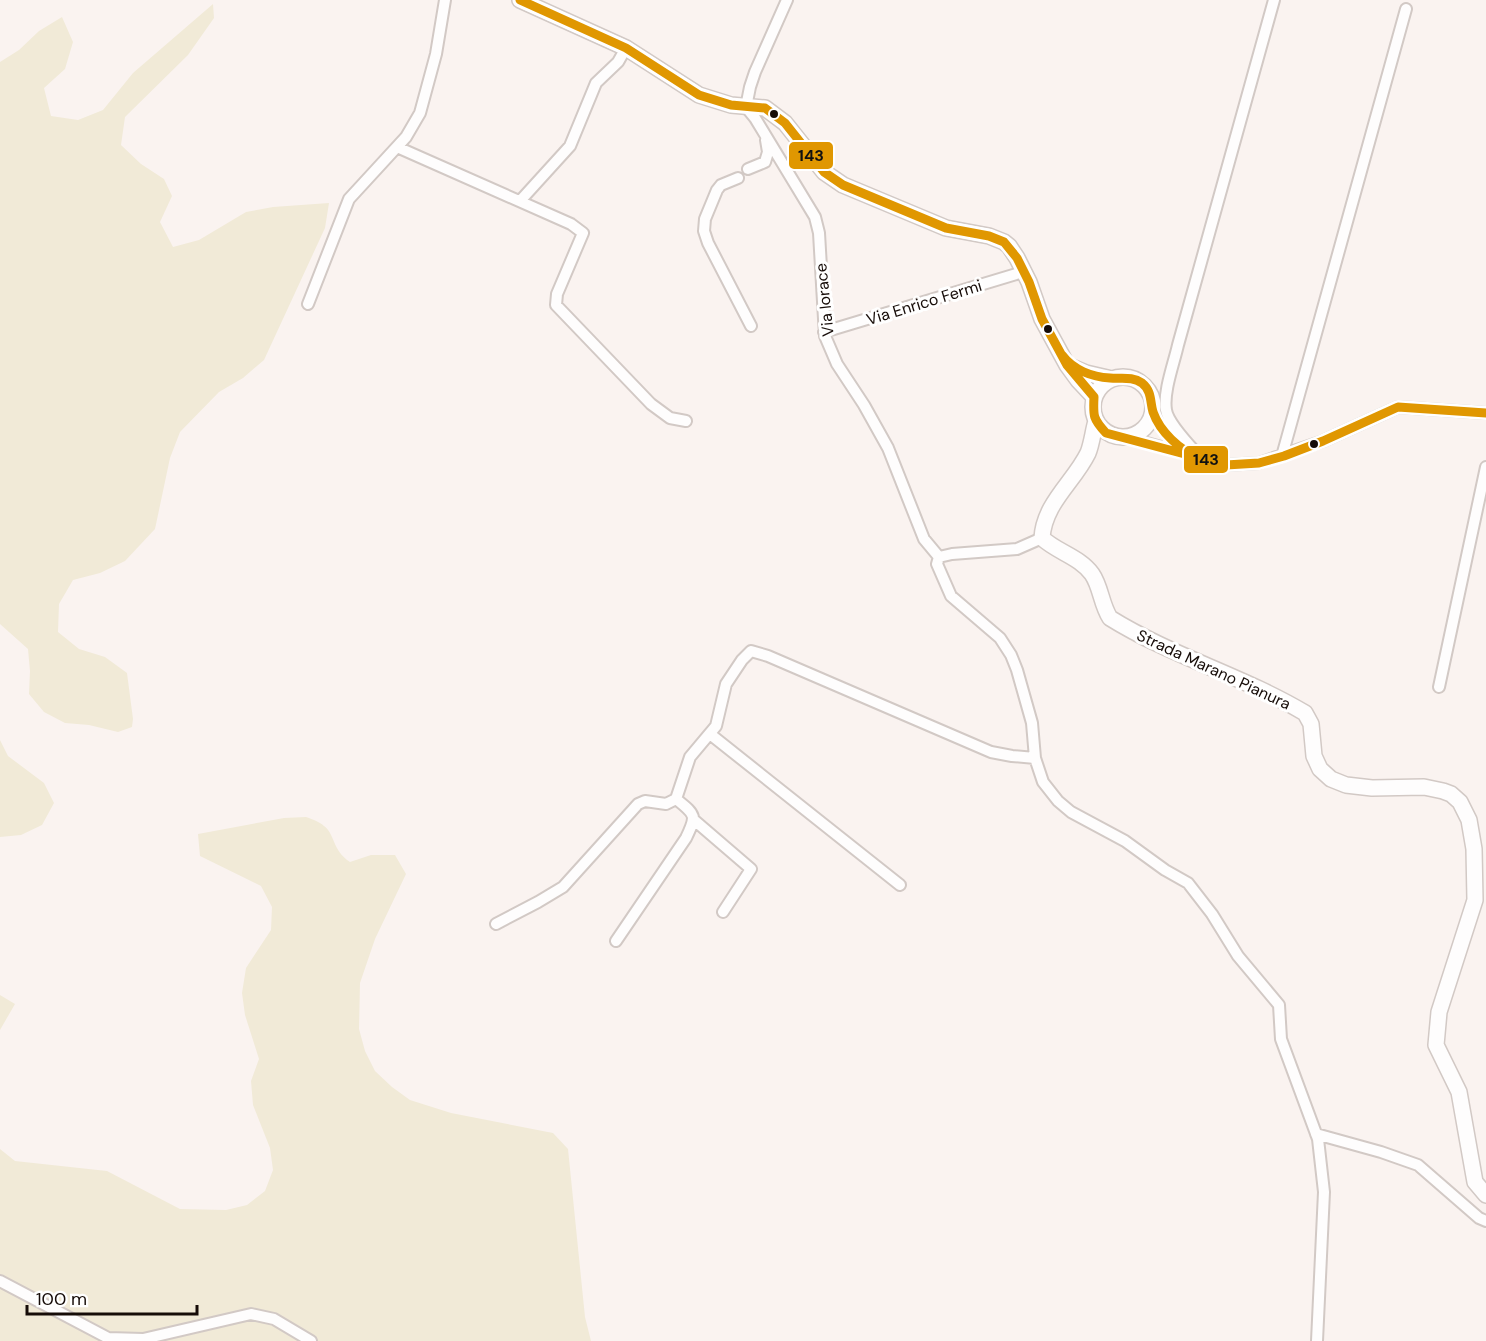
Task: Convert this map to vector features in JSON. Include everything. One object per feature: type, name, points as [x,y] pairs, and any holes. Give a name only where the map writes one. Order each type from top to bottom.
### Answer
[{"type":"street","points":[[308,304],[349,199],[398,147],[420,113],[436,54],[446,0]]},
{"type":"street","points":[[520,0],[626,48],[699,95],[731,105],[765,108],[785,123],[824,172],[843,185],[946,228],[989,236],[1004,242],[1009,246],[1023,272],[1042,319],[1067,365],[1094,397]]},
{"type":"street","points":[[746,107],[755,72],[787,0]]},
{"type":"street","points":[[1196,457],[1166,410],[1167,390],[1275,0]]},
{"type":"street","points":[[1282,456],[1406,9]]},
{"type":"street","points":[[520,201],[570,146],[596,83],[618,62],[626,48]]},
{"type":"street","name":"Via Iorace","points":[[746,107],[815,217],[819,233],[824,332],[837,364],[864,405],[888,448],[924,539],[939,557]]},
{"type":"street","points":[[748,169],[765,162],[768,152],[765,134]]},
{"type":"street","points":[[398,147],[571,224],[583,233],[557,294],[556,305],[651,404],[670,418],[686,421]]},
{"type":"street","points":[[738,178],[717,189],[705,219],[704,231],[751,326]]},
{"type":"street","name":"Via Enrico Fermi","points":[[824,332],[1023,272]]},
{"type":"street","points":[[1067,365],[1086,373],[1112,379]]},
{"type":"street","points":[[1196,457],[1170,438],[1153,412],[1150,394],[1139,381],[1125,376],[1112,379],[1102,385],[1094,397],[1092,410],[1096,421],[1106,433],[1121,437],[1196,457],[1226,465],[1259,463],[1282,456],[1323,441],[1398,407],[1486,413]]},
{"type":"street","points":[[1088,452],[1121,437],[1138,433],[1149,423],[1153,412]]},
{"type":"street","points":[[1096,421],[1088,452],[1060,492],[1046,518],[1042,527],[1042,538],[1017,549],[939,557],[937,564],[951,596],[1000,638],[1011,655],[1032,723],[1035,758],[1043,783],[1071,812],[1125,841],[1165,870],[1188,883],[1212,914],[1238,956],[1279,1005],[1281,1039],[1316,1134],[1324,1192],[1317,1341]]},
{"type":"street","points":[[1439,687],[1486,467]]},
{"type":"street","name":"Strada Marano Pianura","points":[[1042,538],[1049,545],[1086,567],[1094,576],[1104,609],[1110,618],[1177,652],[1230,674],[1305,713],[1311,724],[1314,756],[1320,769],[1331,779],[1346,785],[1372,788],[1424,787],[1451,794],[1460,802],[1469,820],[1474,849],[1475,900],[1439,1012],[1436,1045],[1459,1092],[1475,1182],[1486,1195]]},
{"type":"street","points":[[496,924],[563,887],[638,804],[645,801],[666,804],[676,799],[690,757],[710,734],[719,716],[726,684],[751,651],[768,656],[991,752],[1035,758]]},
{"type":"street","points":[[710,734],[900,885]]},
{"type":"street","points":[[616,941],[686,838],[694,820],[693,812],[676,799]]},
{"type":"street","points":[[694,820],[751,868],[723,912]]},
{"type":"street","points":[[1316,1134],[1418,1165],[1479,1218],[1486,1221]]},
{"type":"street","points":[[0,1281],[108,1338],[143,1339],[251,1314],[274,1319],[311,1341]]},
{"type":"shaded area","points":[[213,4],[214,18],[188,55],[125,117],[121,145],[141,164],[164,179],[172,196],[160,222],[173,247],[199,240],[246,212],[273,207],[329,203],[325,228],[264,360],[243,378],[219,392],[180,432],[170,458],[155,529],[125,561],[100,573],[73,580],[59,604],[58,632],[79,649],[105,657],[127,673],[132,727],[118,732],[89,725],[65,723],[44,712],[29,694],[28,649],[0,624],[0,62],[19,50],[39,31],[62,17],[73,42],[65,69],[44,88],[51,116],[78,120],[103,110],[133,73]]},
{"type":"shaded area","points":[[0,740],[8,756],[44,783],[54,803],[42,825],[21,835],[0,837]]},
{"type":"shaded area","points":[[306,817],[328,829],[340,852],[350,862],[371,855],[395,855],[406,874],[375,939],[360,983],[359,1029],[365,1051],[375,1071],[410,1100],[451,1113],[553,1133],[568,1149],[585,1317],[591,1341],[0,1341],[0,1149],[15,1161],[107,1171],[180,1209],[226,1210],[247,1205],[265,1191],[273,1170],[270,1148],[253,1105],[251,1081],[259,1059],[245,1015],[242,993],[246,968],[271,930],[272,907],[261,886],[200,856],[198,834],[284,818]]},
{"type":"shaded area","points":[[0,995],[15,1004],[0,1030]]},
{"type":"transit line","name":"143","points":[[520,0],[626,48],[699,95],[731,105],[765,108],[785,123],[824,172],[843,185],[946,228],[989,236],[1004,242],[1017,258],[1029,282],[1042,319],[1067,365],[1094,397],[1095,417],[1106,433],[1226,465],[1259,463],[1284,456],[1398,407],[1486,413]]},
{"type":"transit line","name":"143","points":[[1062,355],[1077,369],[1090,374],[1131,379],[1142,383],[1149,393],[1153,412],[1160,426],[1178,445],[1198,457]]}]
